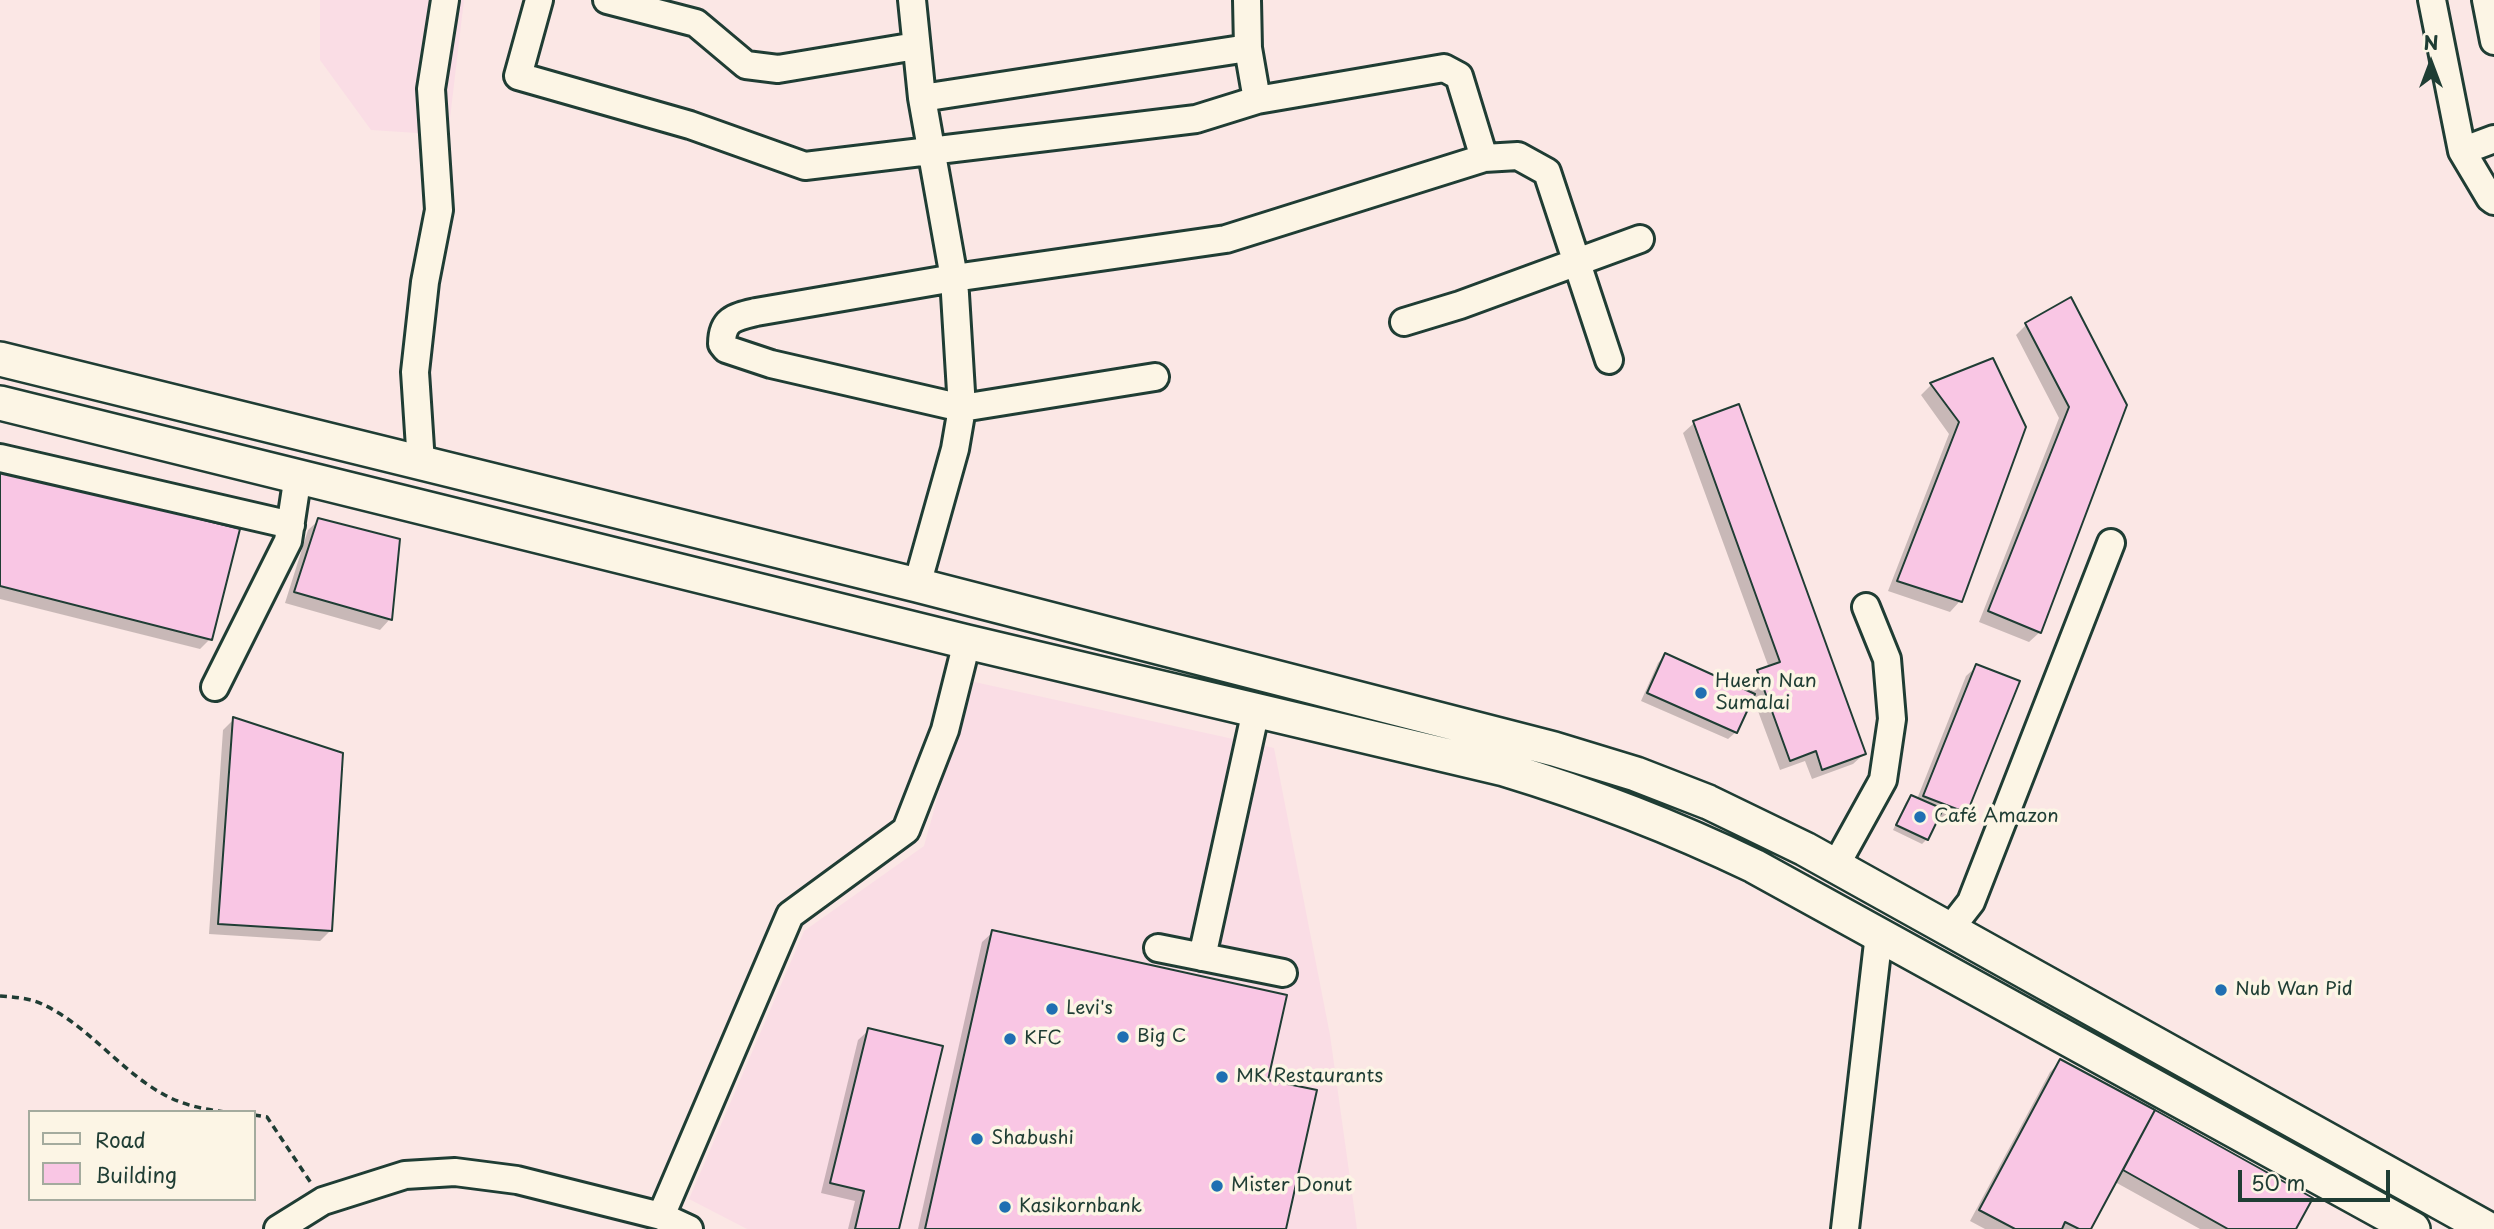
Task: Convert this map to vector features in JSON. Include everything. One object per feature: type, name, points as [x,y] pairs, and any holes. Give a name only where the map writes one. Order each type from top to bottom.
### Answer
[{"type":"main road","points":[[0,359],[917,584],[1597,761],[1719,807],[1836,865],[2488,1229]]},
{"type":"main road","points":[[0,402],[967,642],[1504,769],[1586,795],[1658,822],[1734,856],[2413,1229]]},
{"type":"street","points":[[421,463],[415,372],[425,282],[439,210],[430,89],[444,0]]},
{"type":"street","points":[[539,0],[518,76],[690,125],[805,166],[1196,119],[1257,100],[1444,68],[1459,76],[1484,158]]},
{"type":"street","points":[[607,0],[696,23],[746,65],[778,69],[916,46]]},
{"type":"street","points":[[912,0],[922,98],[954,278],[962,408],[955,449],[917,584]]},
{"type":"street","points":[[1247,0],[1248,48],[1257,100]]},
{"type":"street","points":[[2432,0],[2462,150],[2494,201]]},
{"type":"street","points":[[2486,0],[2494,41]]},
{"type":"street","points":[[922,98],[1248,48]]},
{"type":"street","points":[[2462,150],[2494,139]]},
{"type":"street","points":[[1155,377],[962,408],[771,364],[726,349],[722,344],[722,335],[733,318],[756,312],[954,278],[1226,240],[1484,158],[1518,156],[1547,172],[1609,360]]},
{"type":"street","points":[[1404,322],[1460,305],[1640,239]]},
{"type":"street","points":[[0,458],[290,526]]},
{"type":"street","points":[[215,687],[288,541],[298,475]]},
{"type":"street","points":[[1950,929],[1971,902],[2110,542]]},
{"type":"street","points":[[1836,865],[1883,779],[1892,719],[1887,659],[1866,607]]},
{"type":"street","points":[[661,1216],[790,915],[906,830],[945,730],[967,642]]},
{"type":"street","points":[[1202,957],[1256,710]]},
{"type":"street","points":[[1845,1229],[1879,934]]},
{"type":"street","points":[[1158,948],[1283,973]]},
{"type":"street","points":[[278,1229],[323,1201],[405,1175],[455,1172],[517,1180],[661,1216],[689,1229]]},
{"type":"path","points":[[0,996],[24,998],[42,1004],[65,1017],[162,1094],[184,1103],[216,1110]]},
{"type":"path","points":[[256,1115],[267,1117],[323,1201]]},
{"type":"shaded area","points":[[320,0],[464,0],[448,135],[371,130],[320,60]]},
{"type":"shaded area","points":[[970,681],[1274,748],[1330,1035],[1357,1229],[747,1229],[689,1199],[804,931],[924,846]]},
{"type":"building","points":[[2071,297],[2127,405],[2041,633],[1988,611],[2069,407],[2025,323]]},
{"type":"building","points":[[1993,358],[2026,427],[1962,602],[1897,581],[1959,422],[1930,383]]},
{"type":"building","points":[[1739,404],[1866,754],[1822,770],[1816,751],[1790,761],[1757,670],[1780,662],[1693,421]]},
{"type":"building","points":[[0,469],[240,529],[212,640],[0,586]]},
{"type":"building","points":[[318,518],[400,539],[392,620],[294,592]]},
{"type":"building","name":"Huern Nan Sumalai","points":[[1665,653],[1755,694],[1737,733],[1647,693]]},
{"type":"building","points":[[1976,664],[2020,681],[1967,813],[1923,796]]},
{"type":"building","points":[[233,717],[343,753],[332,931],[218,924]]},
{"type":"building","name":"Café Amazon","points":[[1911,795],[1943,809],[1928,840],[1896,825]]},
{"type":"building","name":"Big C","points":[[992,930],[1287,995],[1268,1080],[1317,1090],[1286,1229],[925,1229]]},
{"type":"building","points":[[868,1028],[943,1046],[899,1229],[855,1229],[864,1191],[830,1183]]},
{"type":"building","points":[[2060,1059],[2155,1110],[2091,1229],[2079,1229],[2065,1222],[2062,1229],[2015,1229],[1979,1210]]},
{"type":"building","points":[[2155,1110],[2313,1198],[2296,1229],[2228,1229],[2123,1170]]},
{"type":"place","name":"Huern Nan Sumalai","points":[[1701,693]]},
{"type":"place","name":"Café Amazon","points":[[1920,817]]},
{"type":"place","name":"Nub Wan Pid","points":[[2221,990]]},
{"type":"place","name":"Levi's","points":[[1052,1009]]},
{"type":"place","name":"Big C","points":[[1123,1037]]},
{"type":"place","name":"KFC","points":[[1010,1039]]},
{"type":"place","name":"MK Restaurants","points":[[1222,1077]]},
{"type":"place","name":"Shabushi","points":[[977,1139]]},
{"type":"place","name":"Mister Donut","points":[[1217,1186]]},
{"type":"place","name":"Kasikornbank","points":[[1005,1207]]}]
